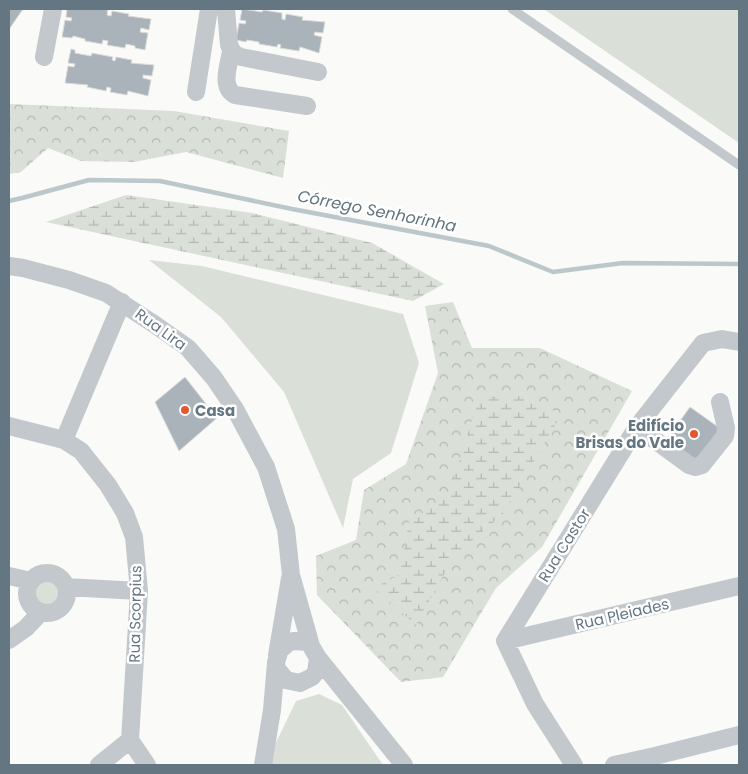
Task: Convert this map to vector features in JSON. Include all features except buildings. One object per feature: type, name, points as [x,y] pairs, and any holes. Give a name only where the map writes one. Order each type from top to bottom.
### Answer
[{"type":"street","points":[[44,57],[53,9]]},
{"type":"street","points":[[196,92],[209,9]]},
{"type":"street","points":[[226,9],[231,50],[226,84],[230,93],[235,96],[307,106]]},
{"type":"street","points":[[231,50],[234,54],[241,57],[318,72]]},
{"type":"street","name":"Rua Lira","points":[[9,266],[69,280],[106,293],[188,348],[214,378],[235,409],[266,467],[286,529],[291,575]]},
{"type":"street","points":[[64,440],[122,302]]},
{"type":"street","name":"Rua Castor","points":[[505,641],[637,427],[703,343],[722,340],[739,342]]},
{"type":"street","points":[[637,427],[689,465],[696,467],[702,465],[725,436],[726,428],[720,402]]},
{"type":"street","name":"Rua Scorpius","points":[[9,426],[64,440],[81,451],[108,486],[125,513],[134,537],[139,591],[130,740]]},
{"type":"street","points":[[41,574],[54,574],[64,582],[66,588],[67,594],[63,606],[53,612],[40,612],[35,609],[28,599],[27,593],[31,581],[41,574]]},
{"type":"street","points":[[291,575],[315,652],[316,672],[312,677],[300,683],[293,683],[281,676],[277,669],[276,659],[284,645],[289,642],[301,641],[315,652],[404,765]]},
{"type":"street","points":[[263,765],[272,710],[276,659],[291,575]]},
{"type":"street","points":[[9,576],[31,581]]},
{"type":"street","name":"Rua Pleiades","points":[[505,641],[739,586]]},
{"type":"street","points":[[66,588],[139,591]]},
{"type":"street","points":[[9,640],[26,628],[40,612]]},
{"type":"street","points":[[505,641],[535,704],[576,762]]},
{"type":"street","points":[[312,677],[322,678],[334,684],[354,702]]},
{"type":"street","points":[[272,710],[293,683]]},
{"type":"street","points":[[614,765],[649,761],[739,735]]},
{"type":"street","points":[[99,765],[130,740],[147,765]]},
{"type":"lane","points":[[512,9],[739,165]]},
{"type":"green space","points":[[544,9],[739,9],[739,143]]},
{"type":"green space","points":[[9,104],[174,111],[289,131],[283,178],[186,152],[134,162],[81,161],[48,148],[21,172],[9,174]]},
{"type":"green space","points":[[126,195],[252,213],[372,243],[444,284],[413,301],[46,222]]},
{"type":"green space","points":[[149,260],[202,266],[403,314],[419,363],[391,453],[353,479],[343,528],[284,392],[221,317]]},
{"type":"green space","points":[[453,302],[472,348],[540,348],[632,391],[542,547],[496,588],[443,677],[401,682],[317,595],[316,556],[356,540],[364,490],[406,464],[438,373],[425,306]]},
{"type":"green space","points":[[526,396],[561,415],[503,514],[454,556],[416,625],[374,588],[400,574],[409,521],[448,497],[479,398]]},
{"type":"green space","points":[[47,580],[57,584],[61,594],[57,604],[47,608],[37,604],[33,594],[37,584]]},
{"type":"green space","points":[[319,694],[342,705],[383,765],[269,765],[271,753],[296,701]]},
{"type":"waterway","name":"Córrego Senhorinha","points":[[9,201],[89,180],[160,181],[292,209],[489,246],[553,272],[623,263],[739,264]]},
{"type":"place","name":"Casa","points":[[185,410]]},
{"type":"place","name":"Edifício Brisas do Vale","points":[[694,434]]}]
